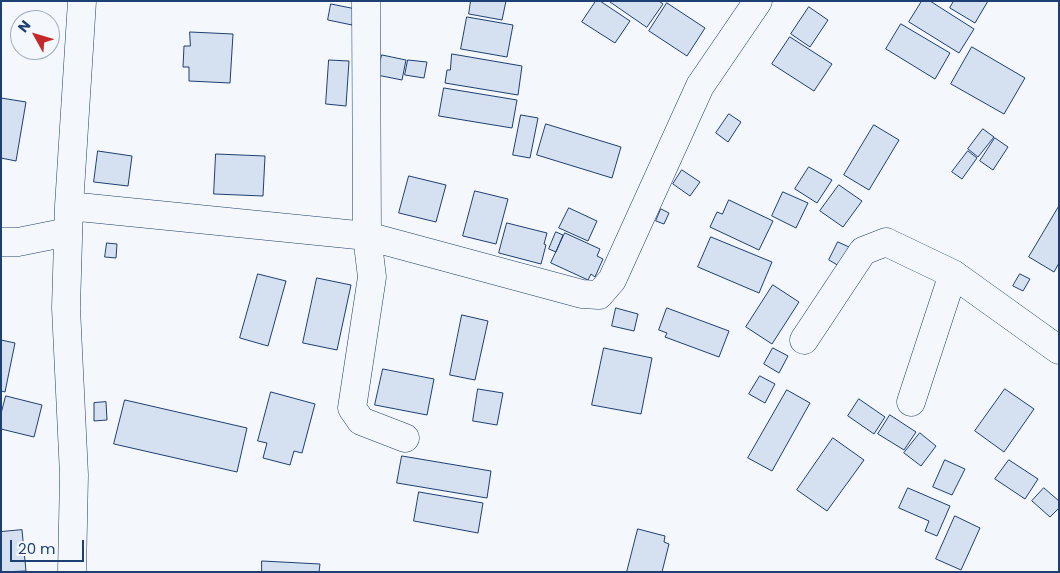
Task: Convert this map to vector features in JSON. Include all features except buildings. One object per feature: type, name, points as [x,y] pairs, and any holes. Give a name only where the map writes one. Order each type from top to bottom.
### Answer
[{"type":"street","points":[[72,572],[74,475],[66,308],[69,219],[82,1]]},
{"type":"street","points":[[366,1],[367,236],[372,278],[352,408],[361,421],[405,438]]},
{"type":"street","points":[[1,242],[18,242],[69,219],[367,236],[582,294],[599,295],[612,280],[700,86],[758,1]]},
{"type":"street","points":[[804,340],[863,251],[886,242],[953,274],[1059,350]]},
{"type":"street","points":[[911,402],[953,274]]}]
